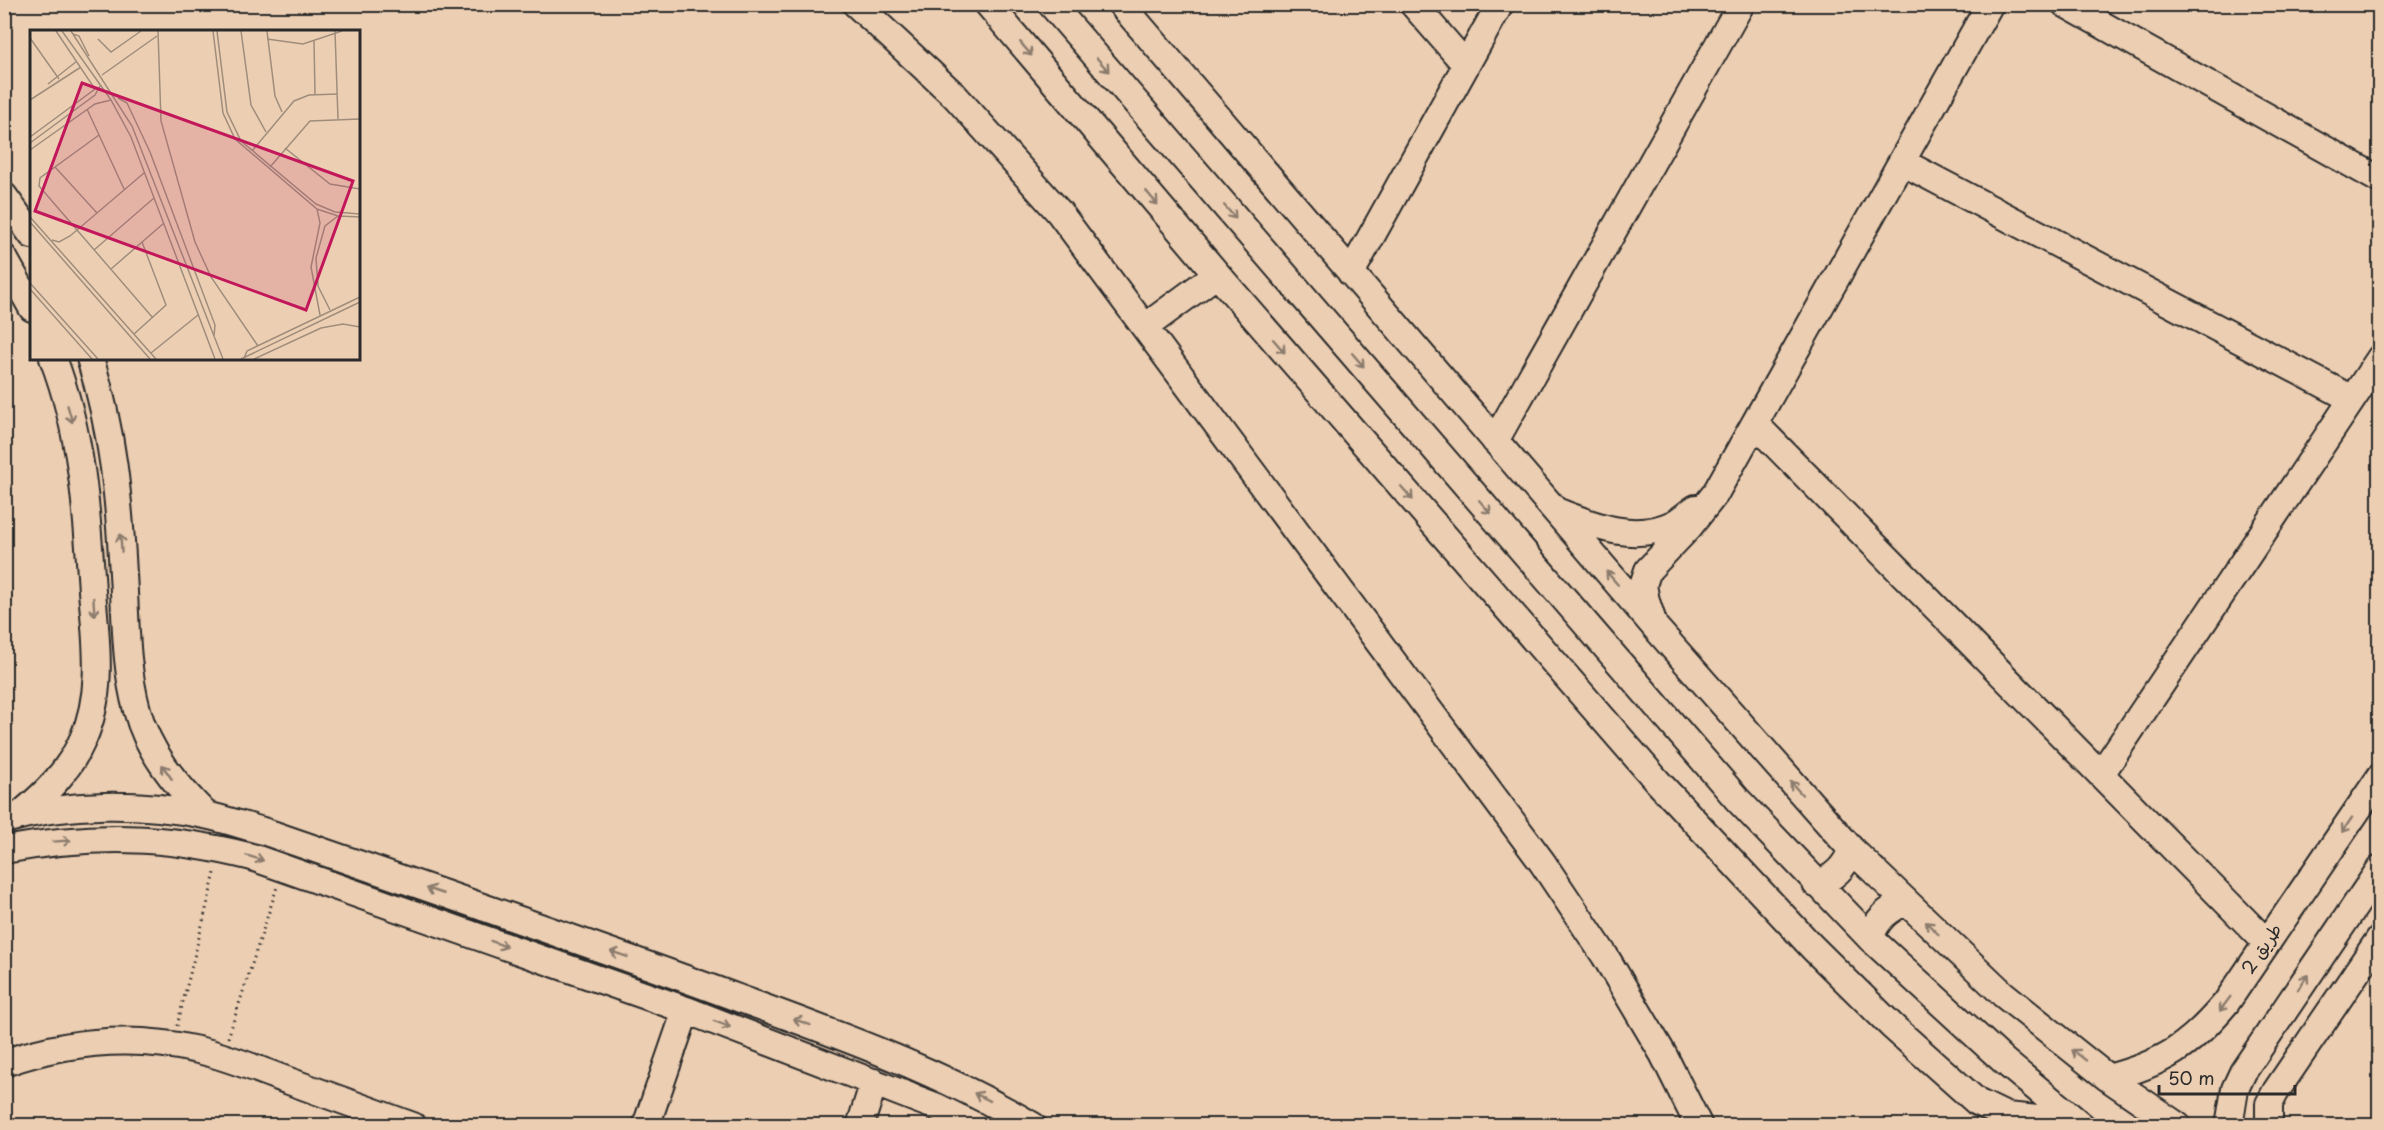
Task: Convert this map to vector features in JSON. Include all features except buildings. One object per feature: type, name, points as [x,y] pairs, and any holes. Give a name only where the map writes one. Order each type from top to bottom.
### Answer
[{"type":"street","points":[[856,4],[896,39],[984,126],[1059,212],[1542,862],[1605,956],[1663,1054],[1699,1125]]},
{"type":"street","points":[[988,4],[1216,274],[1659,782],[1812,947],[1892,1026],[1977,1102],[2006,1116],[2038,1119],[2073,1118]]},
{"type":"street","points":[[1051,4],[1737,799],[1870,938],[1941,1005],[2073,1118]]},
{"type":"street","points":[[1121,4],[1654,627],[1852,850],[2003,994],[2108,1078],[2178,1125]]},
{"type":"street","points":[[1413,4],[1466,65]]},
{"type":"street","points":[[1351,273],[1500,4]]},
{"type":"street","points":[[1495,441],[1741,4]]},
{"type":"street","points":[[1654,627],[1644,585],[1648,570],[1689,527],[1715,494],[1990,4]]},
{"type":"street","points":[[2065,4],[2379,180]]},
{"type":"street","points":[[1902,162],[2352,399]]},
{"type":"street","points":[[4,196],[30,232]]},
{"type":"street","points":[[4,258],[30,304]]},
{"type":"street","points":[[1145,327],[1216,274]]},
{"type":"street","points":[[2101,774],[2379,358]]},
{"type":"street","points":[[12,818],[46,793],[67,768],[78,748],[94,706],[98,673],[85,488],[75,430],[53,360]]},
{"type":"street","points":[[91,360],[102,396],[113,454],[118,494],[129,670],[137,711],[153,750],[176,785],[206,815]]},
{"type":"street","points":[[1755,424],[2267,943]]},
{"type":"street","points":[[1555,511],[1605,529],[1628,533],[1651,531],[1673,524],[1715,494]]},
{"type":"street","name":"طريق 2","points":[[2108,1078],[2143,1069],[2175,1053],[2203,1030],[2226,1003],[2379,777]]},
{"type":"street","points":[[12,818],[66,808],[113,806],[160,808],[206,815],[263,831],[620,955],[862,1044],[995,1103],[1033,1125]]},
{"type":"street","points":[[4,850],[54,841],[110,838],[166,840],[221,849],[283,867],[686,1010],[937,1107],[975,1125]]},
{"type":"street","points":[[1816,884],[1828,880],[1839,872],[1847,862],[1852,850]]},
{"type":"street","points":[[2229,1125],[2235,1089],[2243,1072],[2379,869]]},
{"type":"street","points":[[1870,938],[1874,926],[1882,916],[1892,907],[1905,902]]},
{"type":"street","points":[[2269,1125],[2269,1104],[2276,1091],[2379,938]]},
{"type":"street","points":[[646,1125],[686,1010]]},
{"type":"street","points":[[2268,1035],[2330,1011]]},
{"type":"street","points":[[4,1063],[63,1047],[99,1042],[136,1041],[172,1045],[222,1056],[413,1125]]},
{"type":"street","points":[[860,1125],[874,1082]]},
{"type":"path","points":[[172,1045],[221,849]]},
{"type":"path","points":[[222,1056],[283,867]]}]
